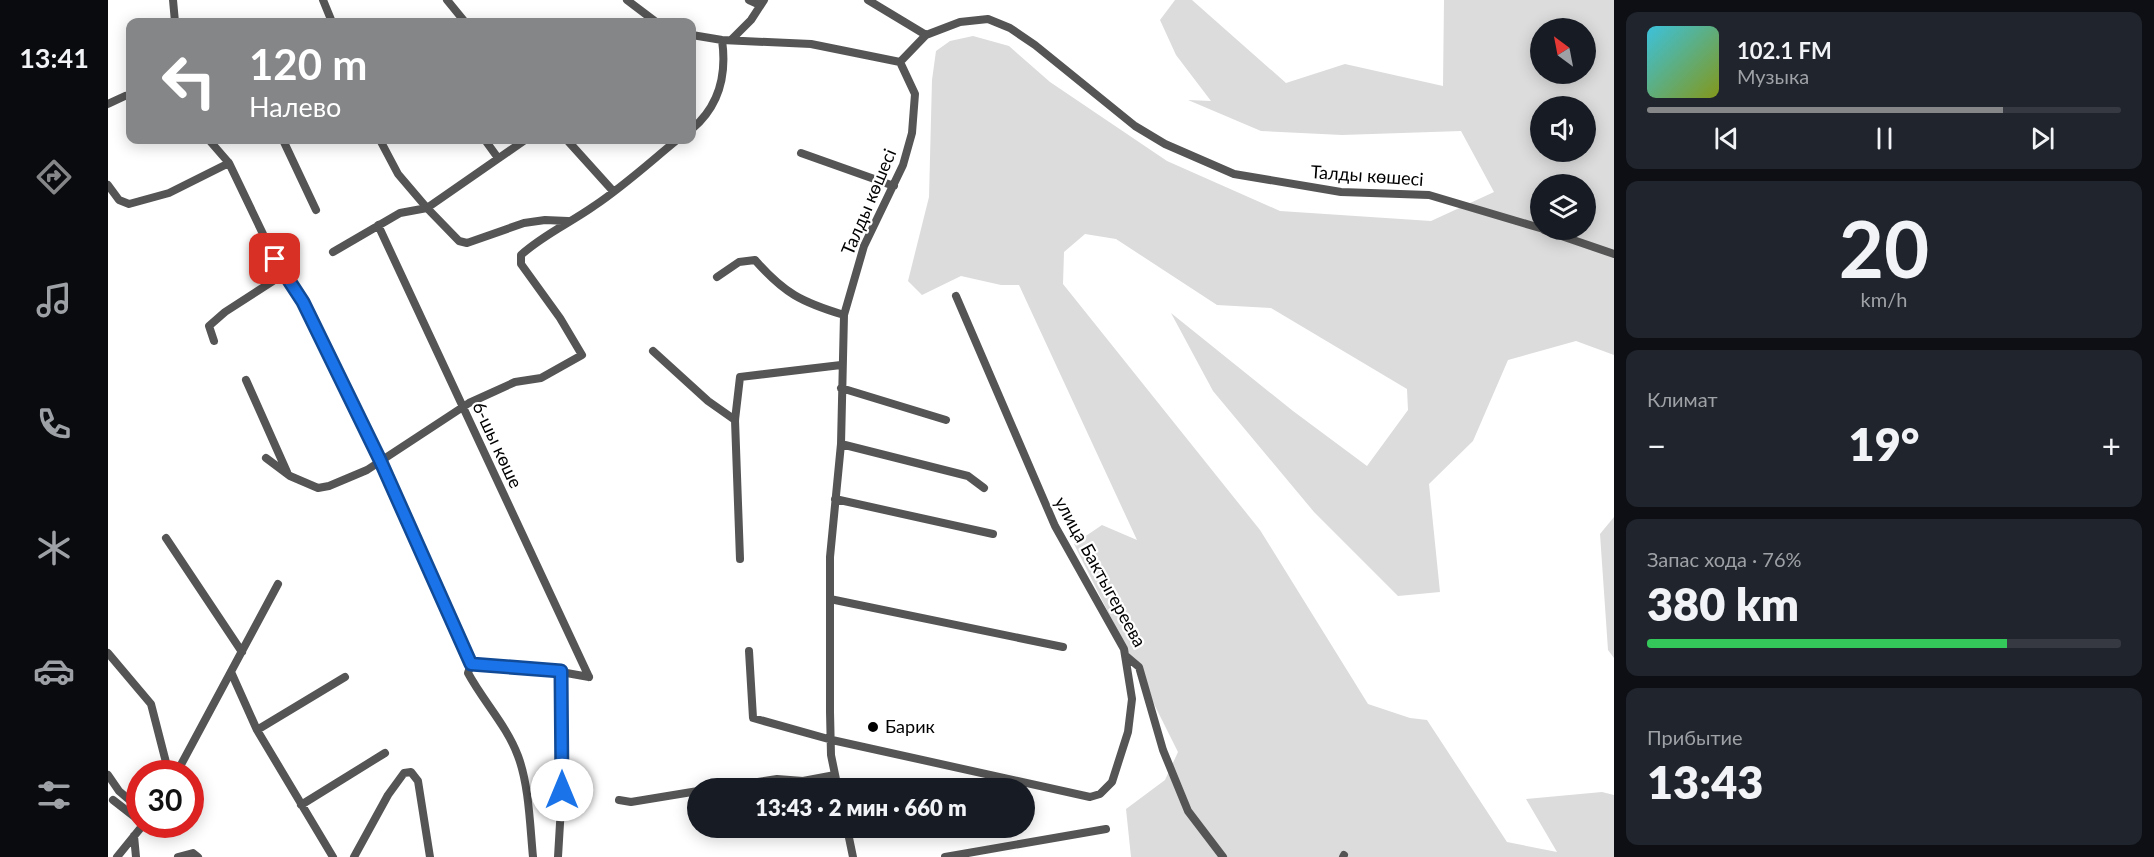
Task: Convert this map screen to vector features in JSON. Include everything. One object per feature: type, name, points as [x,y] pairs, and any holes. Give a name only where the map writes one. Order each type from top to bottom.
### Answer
[{"type":"street","points":[[173,0],[175,18]]},
{"type":"street","points":[[323,0],[330,18]]},
{"type":"street","points":[[447,0],[462,18]]},
{"type":"street","points":[[627,0],[651,18]]},
{"type":"street","points":[[731,40],[751,20],[762,3],[749,0]]},
{"type":"street","points":[[868,0],[926,35]]},
{"type":"street","name":"Талды көшесі","points":[[835,776],[832,740],[830,558],[841,444],[841,365],[844,315],[864,246],[894,186],[912,133],[916,113],[915,94],[900,62],[926,35],[960,22],[988,19],[1010,28],[1135,126],[1165,144],[1234,174],[1341,192],[1429,195],[1530,225]]},
{"type":"street","points":[[696,35],[722,40],[811,44],[900,62]]},
{"type":"street","points":[[696,125],[708,113],[718,97],[723,73],[722,40]]},
{"type":"street","points":[[108,104],[125,96]]},
{"type":"street","points":[[212,144],[229,163],[284,274],[303,302],[380,460],[469,667],[518,754],[525,778],[533,857]]},
{"type":"street","points":[[285,144],[316,210]]},
{"type":"street","points":[[382,144],[398,174],[459,241],[467,243],[524,223],[545,220],[570,221]]},
{"type":"street","points":[[488,144],[498,158]]},
{"type":"street","points":[[333,252],[400,213],[427,208],[519,144]]},
{"type":"street","points":[[571,144],[613,191]]},
{"type":"street","points":[[266,458],[290,476],[318,488],[367,470],[463,407],[515,382],[541,378],[582,355],[560,318],[521,264],[521,255],[529,247],[643,170],[672,144]]},
{"type":"street","points":[[801,153],[894,186]]},
{"type":"street","points":[[108,185],[119,200],[129,204],[169,193],[229,163]]},
{"type":"street","name":"6-шы көше","points":[[378,225],[589,677],[561,671]]},
{"type":"street","name":"Талды көшесі","points":[[1574,240],[1614,254]]},
{"type":"street","points":[[717,277],[739,262],[755,260],[778,286],[815,306],[844,315]]},
{"type":"street","points":[[214,341],[209,326],[284,274]]},
{"type":"street","name":"улица Бактыгереева","points":[[956,296],[1055,526],[1126,656],[1139,667],[1163,750],[1188,811],[1223,857]]},
{"type":"street","points":[[653,351],[708,401],[735,420]]},
{"type":"street","points":[[740,559],[735,420],[740,377],[746,374],[841,365]]},
{"type":"street","points":[[246,380],[290,476]]},
{"type":"street","points":[[841,388],[946,420]]},
{"type":"street","points":[[841,444],[968,476],[984,488]]},
{"type":"street","points":[[835,499],[993,534]]},
{"type":"street","points":[[166,538],[242,652]]},
{"type":"street","points":[[184,760],[278,584]]},
{"type":"street","points":[[830,598],[1063,646]]},
{"type":"street","points":[[749,651],[753,718],[832,740],[1090,797],[1100,794],[1112,782],[1128,732],[1132,699],[1126,656]]},
{"type":"street","points":[[108,653],[151,704],[165,760]]},
{"type":"street","points":[[469,667],[561,671],[562,790],[558,857]]},
{"type":"street","points":[[231,672],[257,730],[333,857]]},
{"type":"street","points":[[257,730],[345,677]]},
{"type":"street","points":[[301,805],[385,753]]},
{"type":"street","points":[[354,857],[388,795],[404,773],[411,772],[418,781],[430,857]]},
{"type":"street","points":[[108,775],[126,797]]},
{"type":"street","points":[[822,778],[835,776]]},
{"type":"street","points":[[619,800],[631,802],[687,793]]},
{"type":"street","points":[[113,800],[126,810]]},
{"type":"street","points":[[945,857],[1106,829]]},
{"type":"street","points":[[117,857],[132,838]]},
{"type":"street","points":[[134,838],[136,857]]},
{"type":"street","points":[[849,838],[853,857]]},
{"type":"street","points":[[178,857],[193,853],[198,857]]},
{"type":"shaded area","points":[[1175,0],[1192,0],[1286,83],[1345,64],[1443,86],[1444,0],[1614,0],[1614,355],[1576,341],[1508,360],[1473,441],[1429,484],[1440,592],[1398,596],[1314,512],[1213,391],[1171,313],[1293,411],[1367,466],[1408,410],[1407,389],[1271,308],[1217,305],[1116,239],[1085,234],[1064,252],[1063,284],[1260,530],[1368,704],[1410,718],[1427,720],[1507,842],[1557,852],[1526,799],[1602,792],[1614,795],[1614,857],[1131,857],[1126,809],[1165,780],[1178,752],[1074,544],[1102,525],[1137,540],[1019,285],[1001,285],[961,276],[922,295],[908,281],[929,197],[932,80],[936,51],[950,41],[973,36],[1009,46],[1050,82],[1167,161],[1280,211],[1431,221],[1494,192],[1461,131],[1342,135],[1261,131],[1188,100],[1211,101],[1176,55],[1160,20]]},
{"type":"shaded area","points":[[1614,517],[1614,658],[1608,650],[1600,534]]},
{"type":"place","name":"Барик","points":[[873,727]]},
{"type":"route","points":[[275,259],[303,302],[360,424],[380,460],[471,664],[561,671],[562,790]]}]
